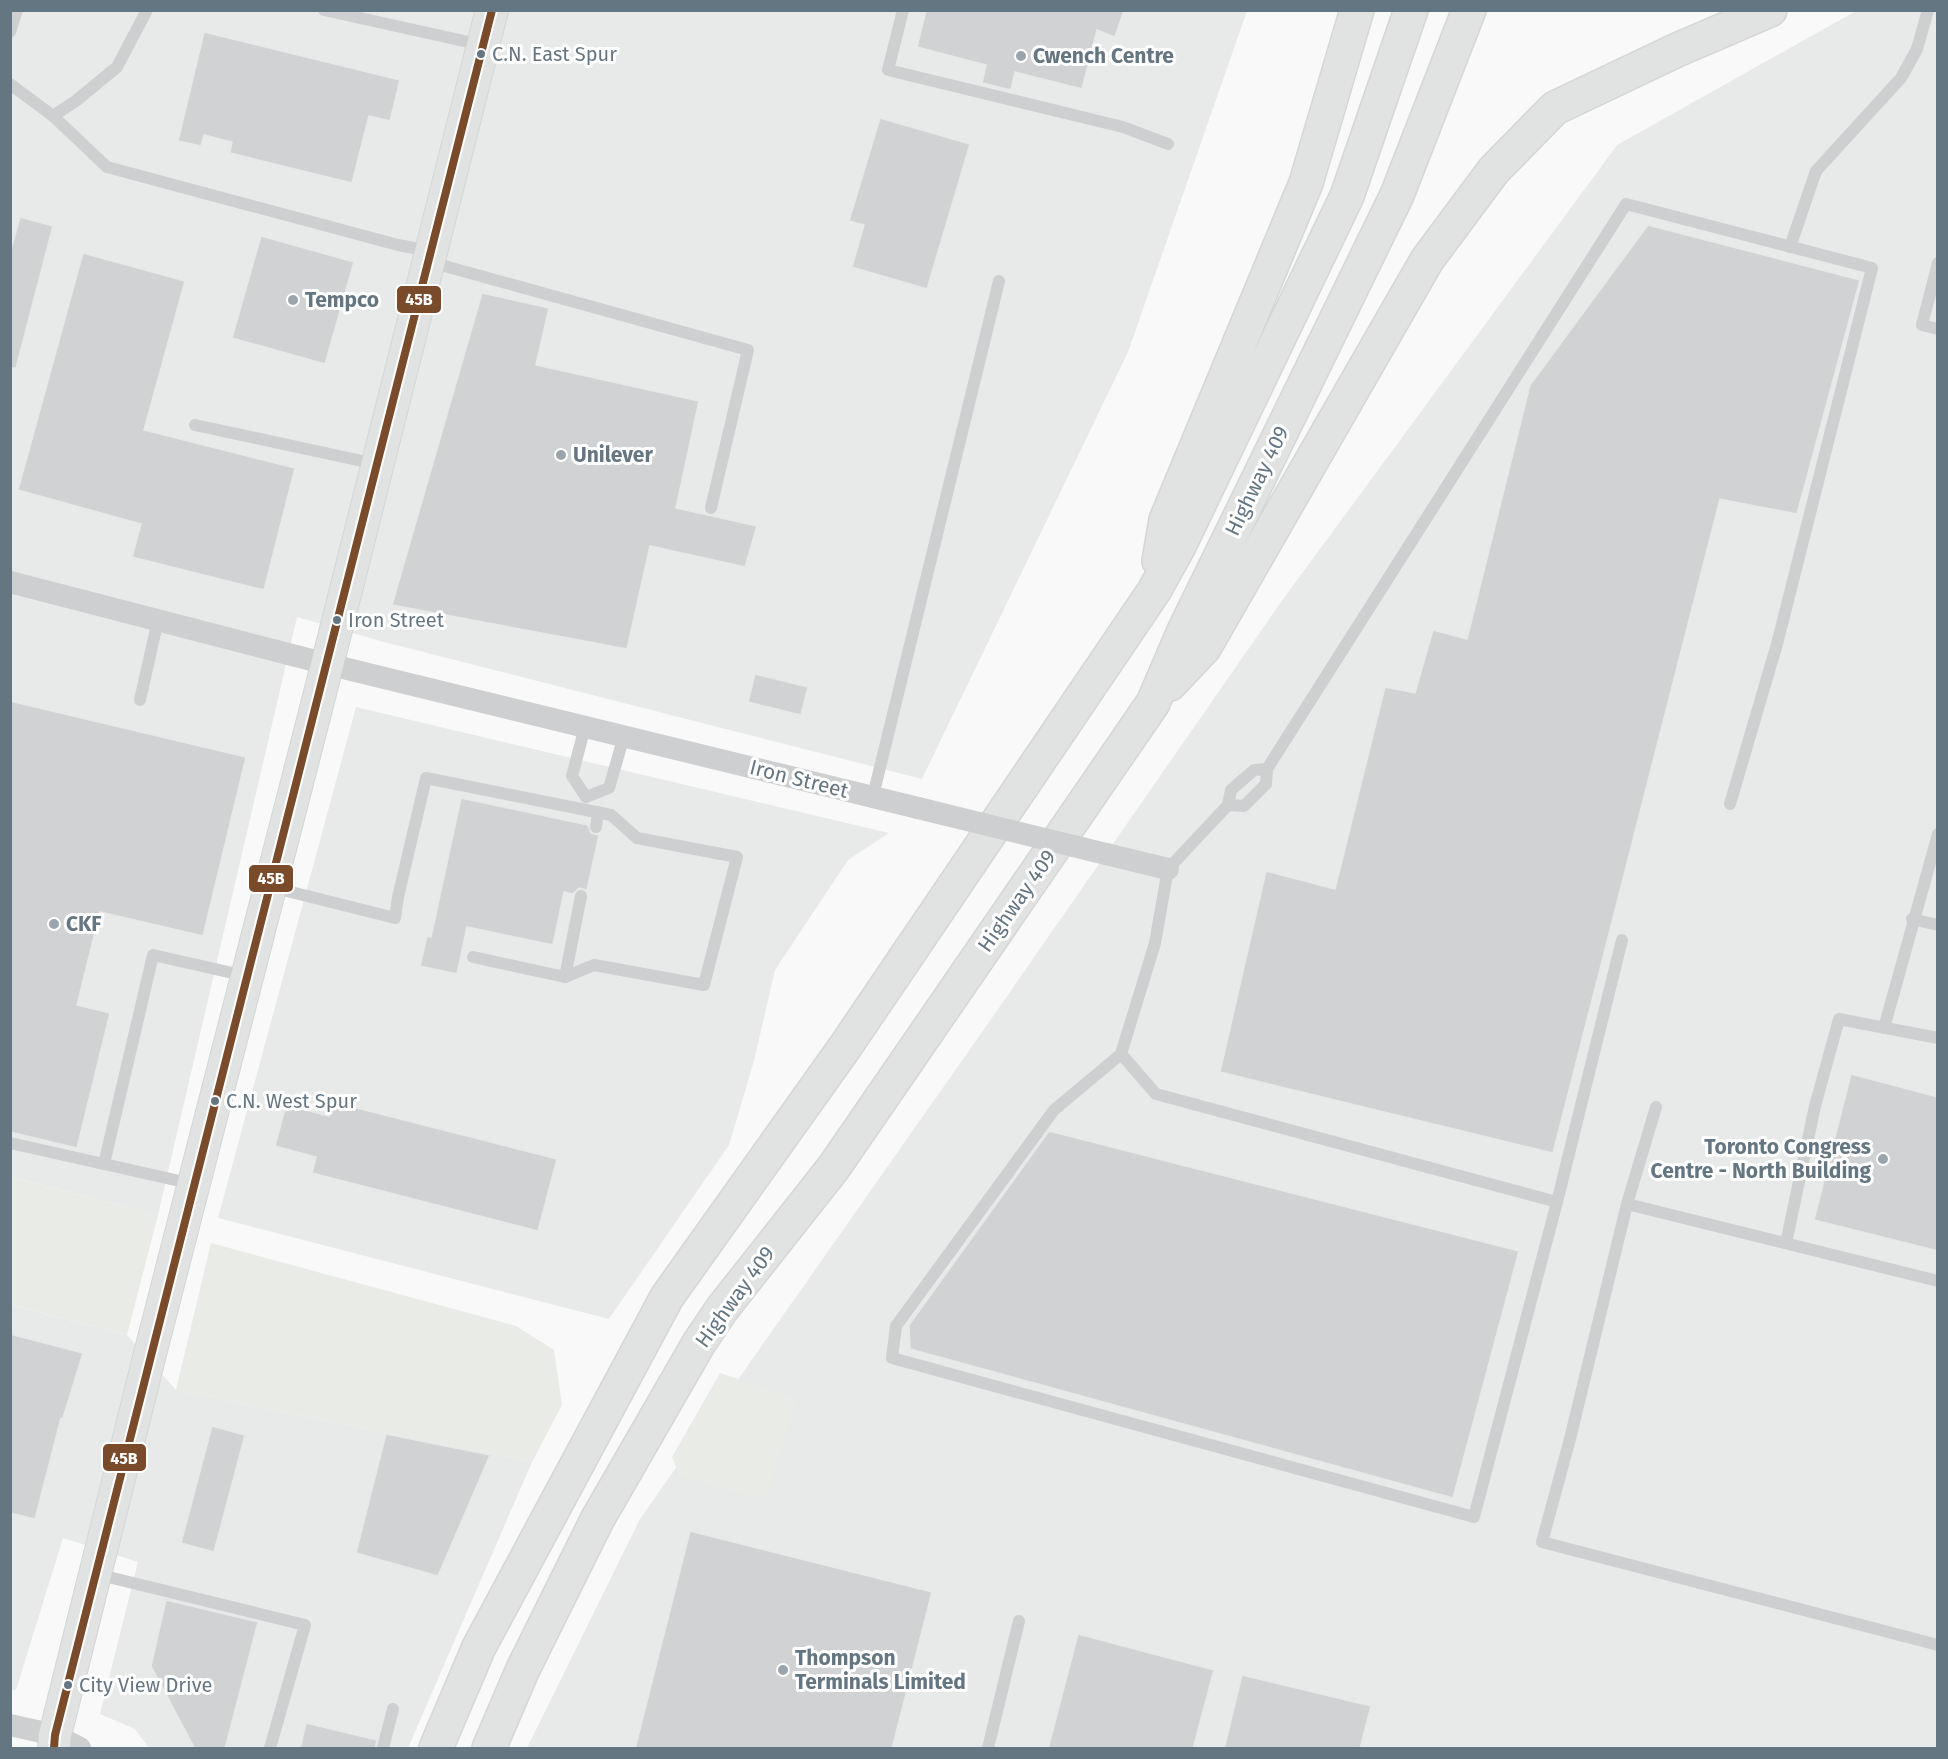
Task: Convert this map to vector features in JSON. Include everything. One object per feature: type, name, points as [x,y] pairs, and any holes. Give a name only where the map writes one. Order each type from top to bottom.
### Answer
[{"type":"highway","points":[[1154,591],[1166,520],[1306,183],[1357,10]]},
{"type":"highway","name":"Highway 409","points":[[436,1749],[479,1647],[667,1297],[845,1047],[1154,591],[1179,546],[1347,196],[1411,10]]},
{"type":"highway","name":"Highway 409","points":[[489,1749],[523,1669],[597,1520],[699,1343],[722,1309],[834,1167],[1153,703],[1184,631],[1397,195],[1469,10]]},
{"type":"highway","points":[[1153,703],[1204,648],[1427,260],[1494,170],[1556,108],[1677,50],[1770,10]]},
{"type":"main road","points":[[59,1745],[95,1574],[492,10]]},
{"type":"street","name":"Iron Street","points":[[10,582],[327,664],[1168,869]]},
{"type":"street","points":[[10,1725],[59,1745]]},
{"type":"lane","points":[[10,32],[17,10]]},
{"type":"lane","points":[[53,116],[77,100],[117,67],[147,10]]},
{"type":"lane","points":[[324,10],[483,45]]},
{"type":"lane","points":[[903,10],[888,70],[1123,127],[1168,144]]},
{"type":"lane","points":[[1790,247],[1816,171],[1901,78],[1917,48],[1928,10]]},
{"type":"lane","points":[[10,84],[53,116],[107,167],[398,244],[430,256],[748,351],[711,508]]},
{"type":"lane","points":[[1228,805],[1244,806],[1266,784],[1267,769],[1626,204],[1872,268],[1777,644],[1730,804]]},
{"type":"lane","points":[[1938,263],[1922,325],[1938,329]]},
{"type":"lane","points":[[873,796],[999,281]]},
{"type":"lane","points":[[195,424],[378,464]]},
{"type":"lane","points":[[140,700],[158,620]]},
{"type":"lane","points":[[584,803],[572,776],[585,727]]},
{"type":"lane","points":[[584,803],[609,788],[624,736]]},
{"type":"lane","points":[[1267,769],[1254,770],[1231,790],[1228,805],[1168,869],[1155,943],[1121,1054],[1054,1110],[896,1326],[892,1358],[1474,1517],[1557,1202],[1622,940]]},
{"type":"lane","points":[[270,886],[395,918],[426,778],[584,803],[598,812],[611,815],[637,838],[736,857],[704,985],[594,965],[565,977],[472,957]]},
{"type":"lane","points":[[596,827],[598,812]]},
{"type":"lane","points":[[1884,1028],[1912,919],[1938,834]]},
{"type":"lane","points":[[565,977],[581,896]]},
{"type":"lane","points":[[1912,919],[1938,926]]},
{"type":"lane","points":[[104,1164],[153,955],[247,976]]},
{"type":"lane","points":[[1786,1243],[1815,1106],[1839,1019],[1938,1038]]},
{"type":"lane","points":[[1121,1054],[1156,1094],[1557,1202]]},
{"type":"lane","points":[[1656,1107],[1627,1204],[1570,1439],[1542,1542],[1938,1645]]},
{"type":"lane","points":[[10,1143],[194,1184]]},
{"type":"lane","points":[[1627,1204],[1938,1281]]},
{"type":"lane","points":[[95,1574],[305,1625],[270,1749]]},
{"type":"lane","points":[[988,1749],[1019,1621]]},
{"type":"lane","points":[[382,1749],[393,1709]]},
{"type":"shaded area","points":[[10,11],[1247,11],[1128,352],[922,779],[384,642],[297,617],[158,1215],[11,1177]]},
{"type":"shaded area","points":[[1856,11],[1937,11],[1937,1748],[527,1748],[640,1519],[1281,602],[1617,145]]},
{"type":"shaded area","points":[[356,707],[889,833],[848,860],[775,970],[754,1061],[729,1145],[609,1319],[218,1218]]},
{"type":"shaded area","points":[[10,1177],[158,1215],[127,1335],[11,1305]]},
{"type":"shaded area","points":[[211,1243],[516,1326],[554,1350],[562,1405],[532,1462],[176,1390]]},
{"type":"shaded area","points":[[10,1305],[127,1335],[176,1390],[532,1462],[408,1748],[149,1748],[135,1729],[100,1714],[138,1562],[63,1538],[16,1690],[11,1690]]},
{"type":"shaded area","points":[[720,1373],[797,1399],[765,1500],[680,1477],[672,1457]]},
{"type":"building","name":"Cwench Centre","points":[[926,10],[1124,10],[1115,37],[1097,30],[1082,89],[1015,72],[1011,90],[982,83],[986,65],[917,47]]},
{"type":"building","points":[[204,32],[400,80],[390,121],[369,116],[352,183],[230,153],[232,142],[204,135],[201,146],[178,141]]},
{"type":"building","points":[[880,118],[970,144],[927,289],[852,267],[864,225],[849,221]]},
{"type":"building","points":[[20,217],[53,226],[16,368],[10,368],[10,253]]},
{"type":"building","points":[[1648,225],[1860,280],[1797,514],[1720,499],[1553,1153],[1220,1072],[1266,871],[1335,889],[1385,687],[1415,693],[1433,630],[1467,639],[1530,385]]},
{"type":"building","name":"Tempco","points":[[261,236],[354,262],[325,364],[232,338]]},
{"type":"building","points":[[83,253],[185,281],[144,430],[295,468],[264,590],[132,557],[141,524],[18,490]]},
{"type":"building","name":"Unilever","points":[[482,293],[549,308],[536,365],[699,401],[676,508],[757,526],[745,567],[650,546],[627,649],[392,605]]},
{"type":"building","points":[[755,674],[808,687],[801,715],[748,702]]},
{"type":"building","name":"CKF","points":[[10,701],[246,757],[203,936],[100,912],[77,1005],[110,1013],[77,1148],[10,1132]]},
{"type":"building","points":[[461,798],[588,825],[591,833],[599,835],[587,890],[579,888],[573,894],[564,892],[553,945],[467,927],[457,974],[420,966],[427,936],[431,937]]},
{"type":"building","name":"Toronto Congress Centre - North Building","points":[[1851,1074],[1938,1097],[1938,1251],[1814,1220]]},
{"type":"building","points":[[333,1102],[557,1159],[538,1231],[312,1173],[316,1157],[275,1146],[286,1105],[329,1116]]},
{"type":"building","points":[[1049,1131],[1519,1251],[1453,1498],[910,1349],[909,1325]]},
{"type":"building","points":[[10,1334],[83,1353],[63,1418],[61,1418],[35,1519],[10,1513]]},
{"type":"building","points":[[212,1426],[245,1435],[214,1552],[181,1543]]},
{"type":"building","points":[[386,1434],[490,1455],[438,1576],[356,1553]]},
{"type":"building","name":"Thompson Terminals Limited","points":[[690,1531],[932,1592],[892,1749],[635,1749]]},
{"type":"building","points":[[166,1600],[258,1622],[225,1749],[195,1749],[151,1666]]},
{"type":"building","points":[[1078,1634],[1214,1670],[1193,1749],[1048,1749]]},
{"type":"building","points":[[1242,1675],[1371,1706],[1360,1749],[1224,1749]]},
{"type":"building","points":[[306,1723],[377,1740],[375,1749],[300,1749]]},
{"type":"transit line","name":"45B","points":[[54,1748],[55,1735],[109,1519],[492,10]]},
{"type":"place","name":"C.N. East Spur","points":[[481,54]]},
{"type":"place","name":"Cwench Centre","points":[[1021,56]]},
{"type":"place","name":"Tempco","points":[[293,300]]},
{"type":"place","name":"Unilever","points":[[561,455]]},
{"type":"place","name":"Iron Street","points":[[337,620]]},
{"type":"place","name":"CKF","points":[[54,924]]},
{"type":"place","name":"C.N. West Spur","points":[[215,1101]]},
{"type":"place","name":"Toronto Congress Centre - North Building","points":[[1883,1159]]},
{"type":"place","name":"Thompson Terminals Limited","points":[[783,1670]]},
{"type":"place","name":"City View Drive","points":[[68,1685]]}]
